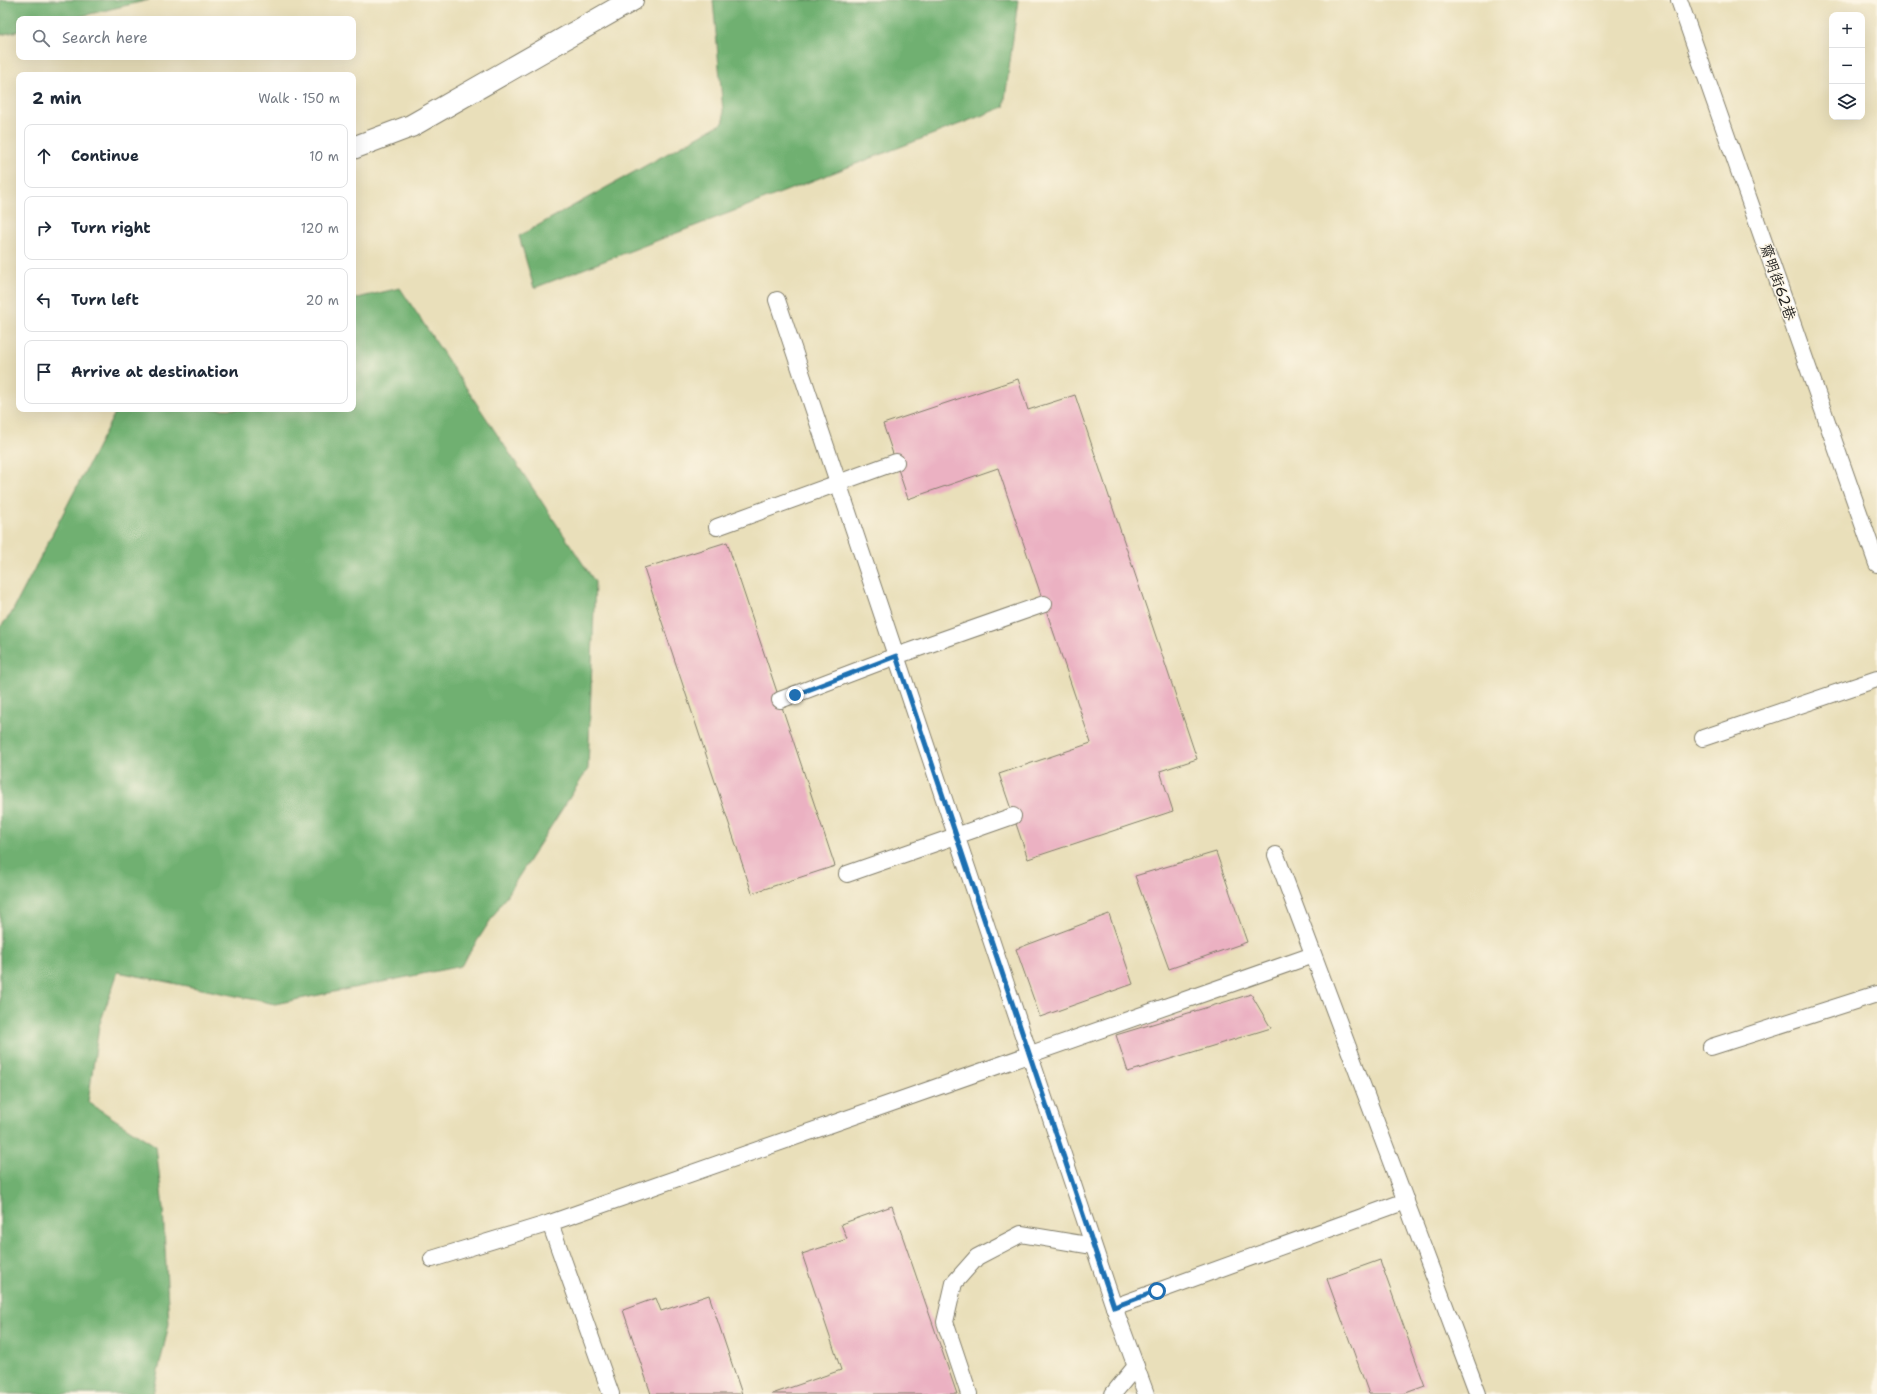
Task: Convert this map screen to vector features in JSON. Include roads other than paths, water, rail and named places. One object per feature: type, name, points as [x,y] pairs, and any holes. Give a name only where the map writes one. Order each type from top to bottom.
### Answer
[{"type":"street","points":[[356,147],[411,126],[632,0]]},
{"type":"lane","name":"齋明街62巷","points":[[1679,0],[1877,564]]},
{"type":"lane","points":[[777,300],[957,834],[1093,1246],[1146,1394]]},
{"type":"lane","points":[[717,527],[896,462]]},
{"type":"lane","points":[[780,700],[896,656],[1044,604]]},
{"type":"lane","points":[[1703,738],[1877,679]]},
{"type":"lane","points":[[847,874],[957,834],[1013,816]]},
{"type":"lane","points":[[1276,855],[1478,1394]]},
{"type":"lane","points":[[432,1260],[550,1223],[1313,955]]},
{"type":"lane","points":[[1711,1047],[1877,994]]},
{"type":"lane","points":[[1114,1307],[1406,1201]]},
{"type":"lane","points":[[550,1223],[611,1394]]},
{"type":"lane","points":[[969,1394],[945,1322],[954,1283],[977,1257],[1021,1234],[1093,1246]]},
{"type":"lane","points":[[1113,1394],[1136,1366]]}]
